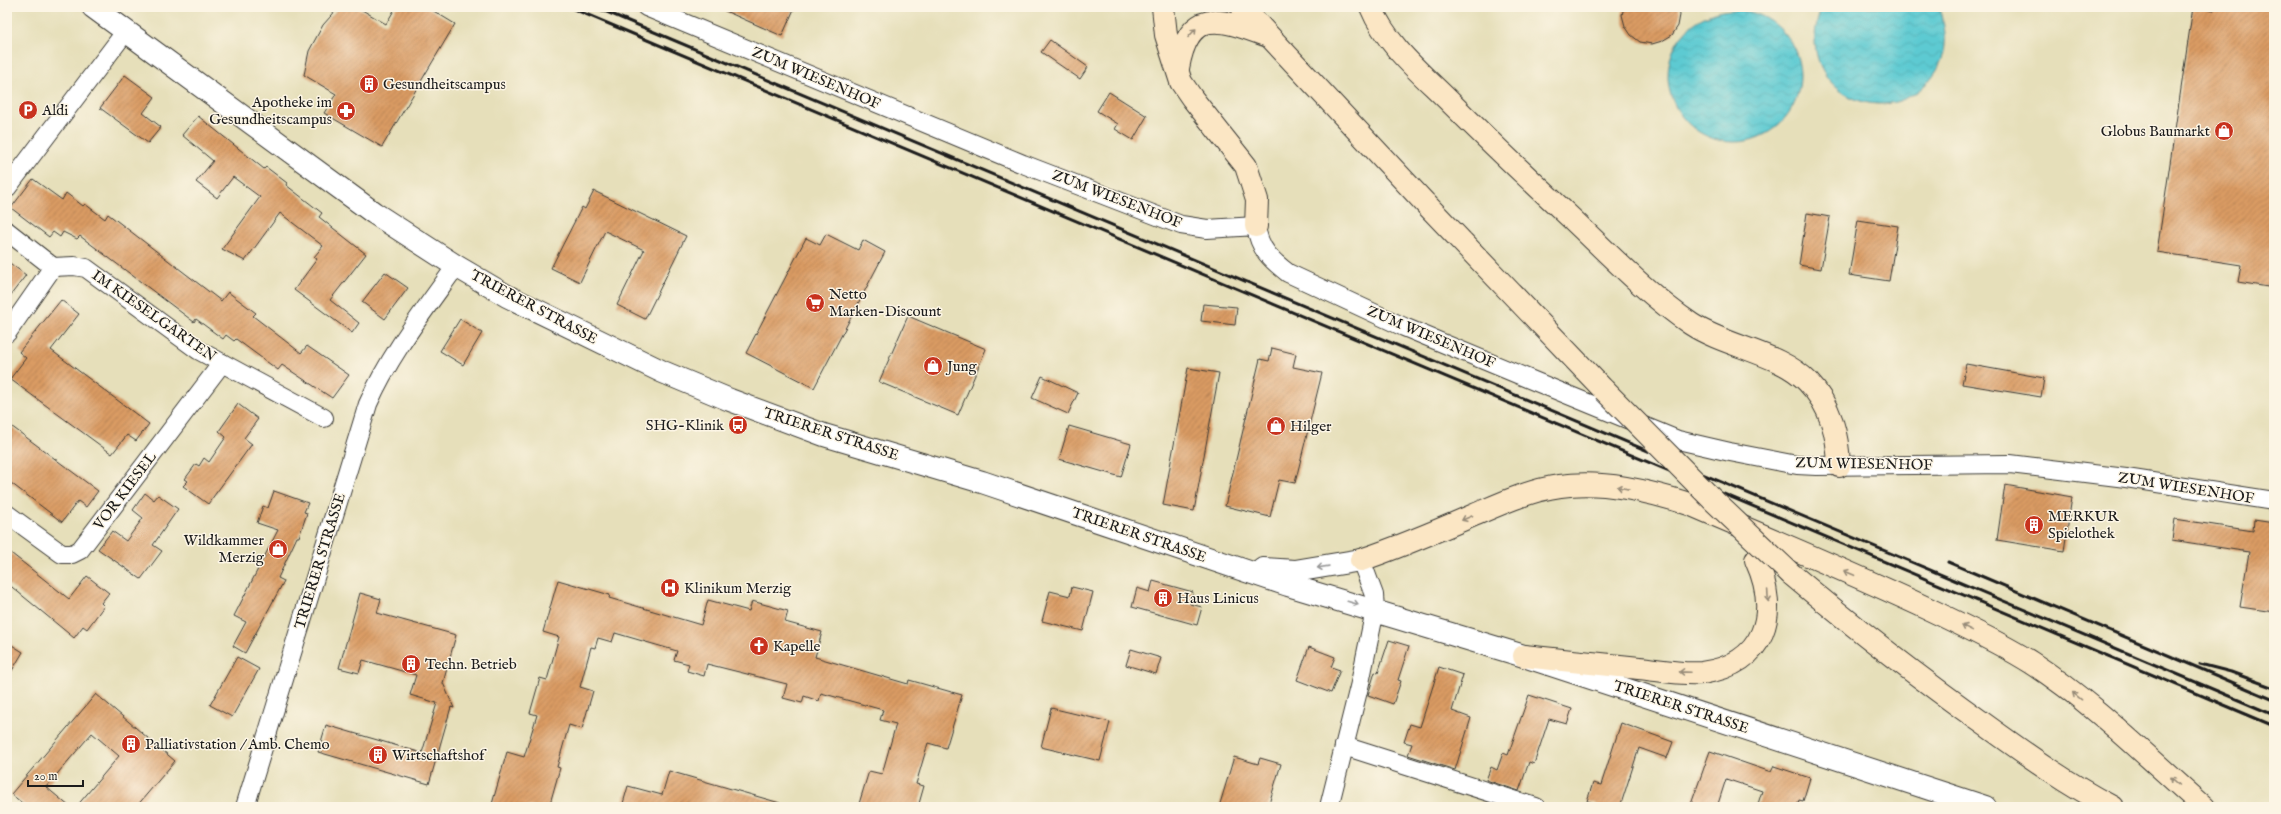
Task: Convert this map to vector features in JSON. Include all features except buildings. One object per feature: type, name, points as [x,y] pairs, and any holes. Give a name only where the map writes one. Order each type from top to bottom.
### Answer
[{"type":"main road","points":[[1163,7],[1166,35],[1182,82],[1192,98],[1246,166],[1257,200],[1256,226]]},
{"type":"main road","points":[[1242,7],[1604,390],[1714,501],[1791,574],[1849,623],[1928,685],[2033,759],[2112,807]]},
{"type":"main road","points":[[1371,7],[1377,22],[1394,47],[1516,168],[1663,304],[1719,340],[1784,363],[1809,383],[1827,408],[1834,426],[1838,445],[1839,466]]},
{"type":"main road","points":[[1178,68],[1181,53],[1188,35],[1196,28],[1208,22],[1222,21],[1268,36]]},
{"type":"main road","points":[[1361,560],[1391,550],[1532,492],[1560,486],[1588,484],[1608,486],[1662,496],[1689,504],[1881,586],[1991,639],[2065,686],[2204,807]]},
{"type":"main road","points":[[1524,656],[1670,672],[1701,673],[1720,669],[1740,660],[1756,645],[1763,631],[1768,612],[1768,593],[1765,578],[1756,560],[1714,501]]},
{"type":"street","name":"TRIERER STRASSE","points":[[93,7],[368,209],[456,266],[507,296],[663,372],[730,400],[824,435],[982,482],[1288,585],[1524,656],[1985,807]]},
{"type":"street","name":"ZUM WIESENHOF","points":[[646,7],[1023,164],[1181,225],[1207,229],[1256,226],[1262,248],[1272,260],[1288,273],[1404,327],[1678,440],[1760,459],[1798,465],[2010,464],[2126,478],[2274,501]]},
{"type":"street","points":[[7,188],[126,31]]},
{"type":"street","points":[[7,231],[53,267],[7,332]]},
{"type":"street","name":"IM KIESELGARTEN","points":[[53,267],[74,266],[86,268],[198,350],[324,418]]},
{"type":"street","name":"TRIERER STRASSE","points":[[245,807],[368,404],[395,351],[456,266]]},
{"type":"street","name":"VOR KIESEL","points":[[7,514],[62,554],[72,554],[80,550],[222,363]]},
{"type":"street","name":"TRIERER STRASSE","points":[[1222,563],[1260,569],[1295,571],[1361,560]]},
{"type":"street","points":[[1328,807],[1360,683],[1375,610],[1374,595],[1361,560]]},
{"type":"street","points":[[1344,746],[1536,807]]},
{"type":"water","points":[[1822,7],[1938,7],[1945,31],[1945,47],[1943,56],[1936,71],[1917,92],[1895,102],[1871,103],[1849,96],[1831,82],[1819,62],[1815,36]]},
{"type":"water","points":[[1734,10],[1759,15],[1771,21],[1785,34],[1795,51],[1800,76],[1795,101],[1789,113],[1776,127],[1759,137],[1734,142],[1709,137],[1697,131],[1683,118],[1673,101],[1668,76],[1673,51],[1679,39],[1692,25],[1709,15]]},
{"type":"railway","points":[[569,7],[2274,726]]},
{"type":"railway","points":[[595,7],[2274,715]]},
{"type":"railway","points":[[1948,562],[2274,700]]},
{"type":"railway","points":[[2200,664],[2231,672],[2274,688]]},
{"type":"place","name":"Gesundheitscampus","points":[[369,84]]},
{"type":"place","name":"Aldi","points":[[28,110]]},
{"type":"place","name":"Apotheke im Gesundheitscampus","points":[[346,111]]},
{"type":"place","name":"Globus Baumarkt","points":[[2224,131]]},
{"type":"place","name":"Netto Marken-Discount","points":[[815,303]]},
{"type":"place","name":"Jung","points":[[933,366]]},
{"type":"place","name":"SHG-Klinik","points":[[738,425]]},
{"type":"place","name":"Hilger","points":[[1276,426]]},
{"type":"place","name":"MERKUR Spielothek","points":[[2034,525]]},
{"type":"place","name":"Wildkammer Merzig","points":[[278,549]]},
{"type":"place","name":"Klinikum Merzig","points":[[670,588]]},
{"type":"place","name":"Haus Linicus","points":[[1163,598]]},
{"type":"place","name":"Kapelle","points":[[759,646]]},
{"type":"place","name":"Techn. Betrieb","points":[[411,664]]},
{"type":"place","name":"Palliativstation / Amb. Chemo","points":[[131,744]]},
{"type":"place","name":"Wirtschaftshof","points":[[378,755]]}]
